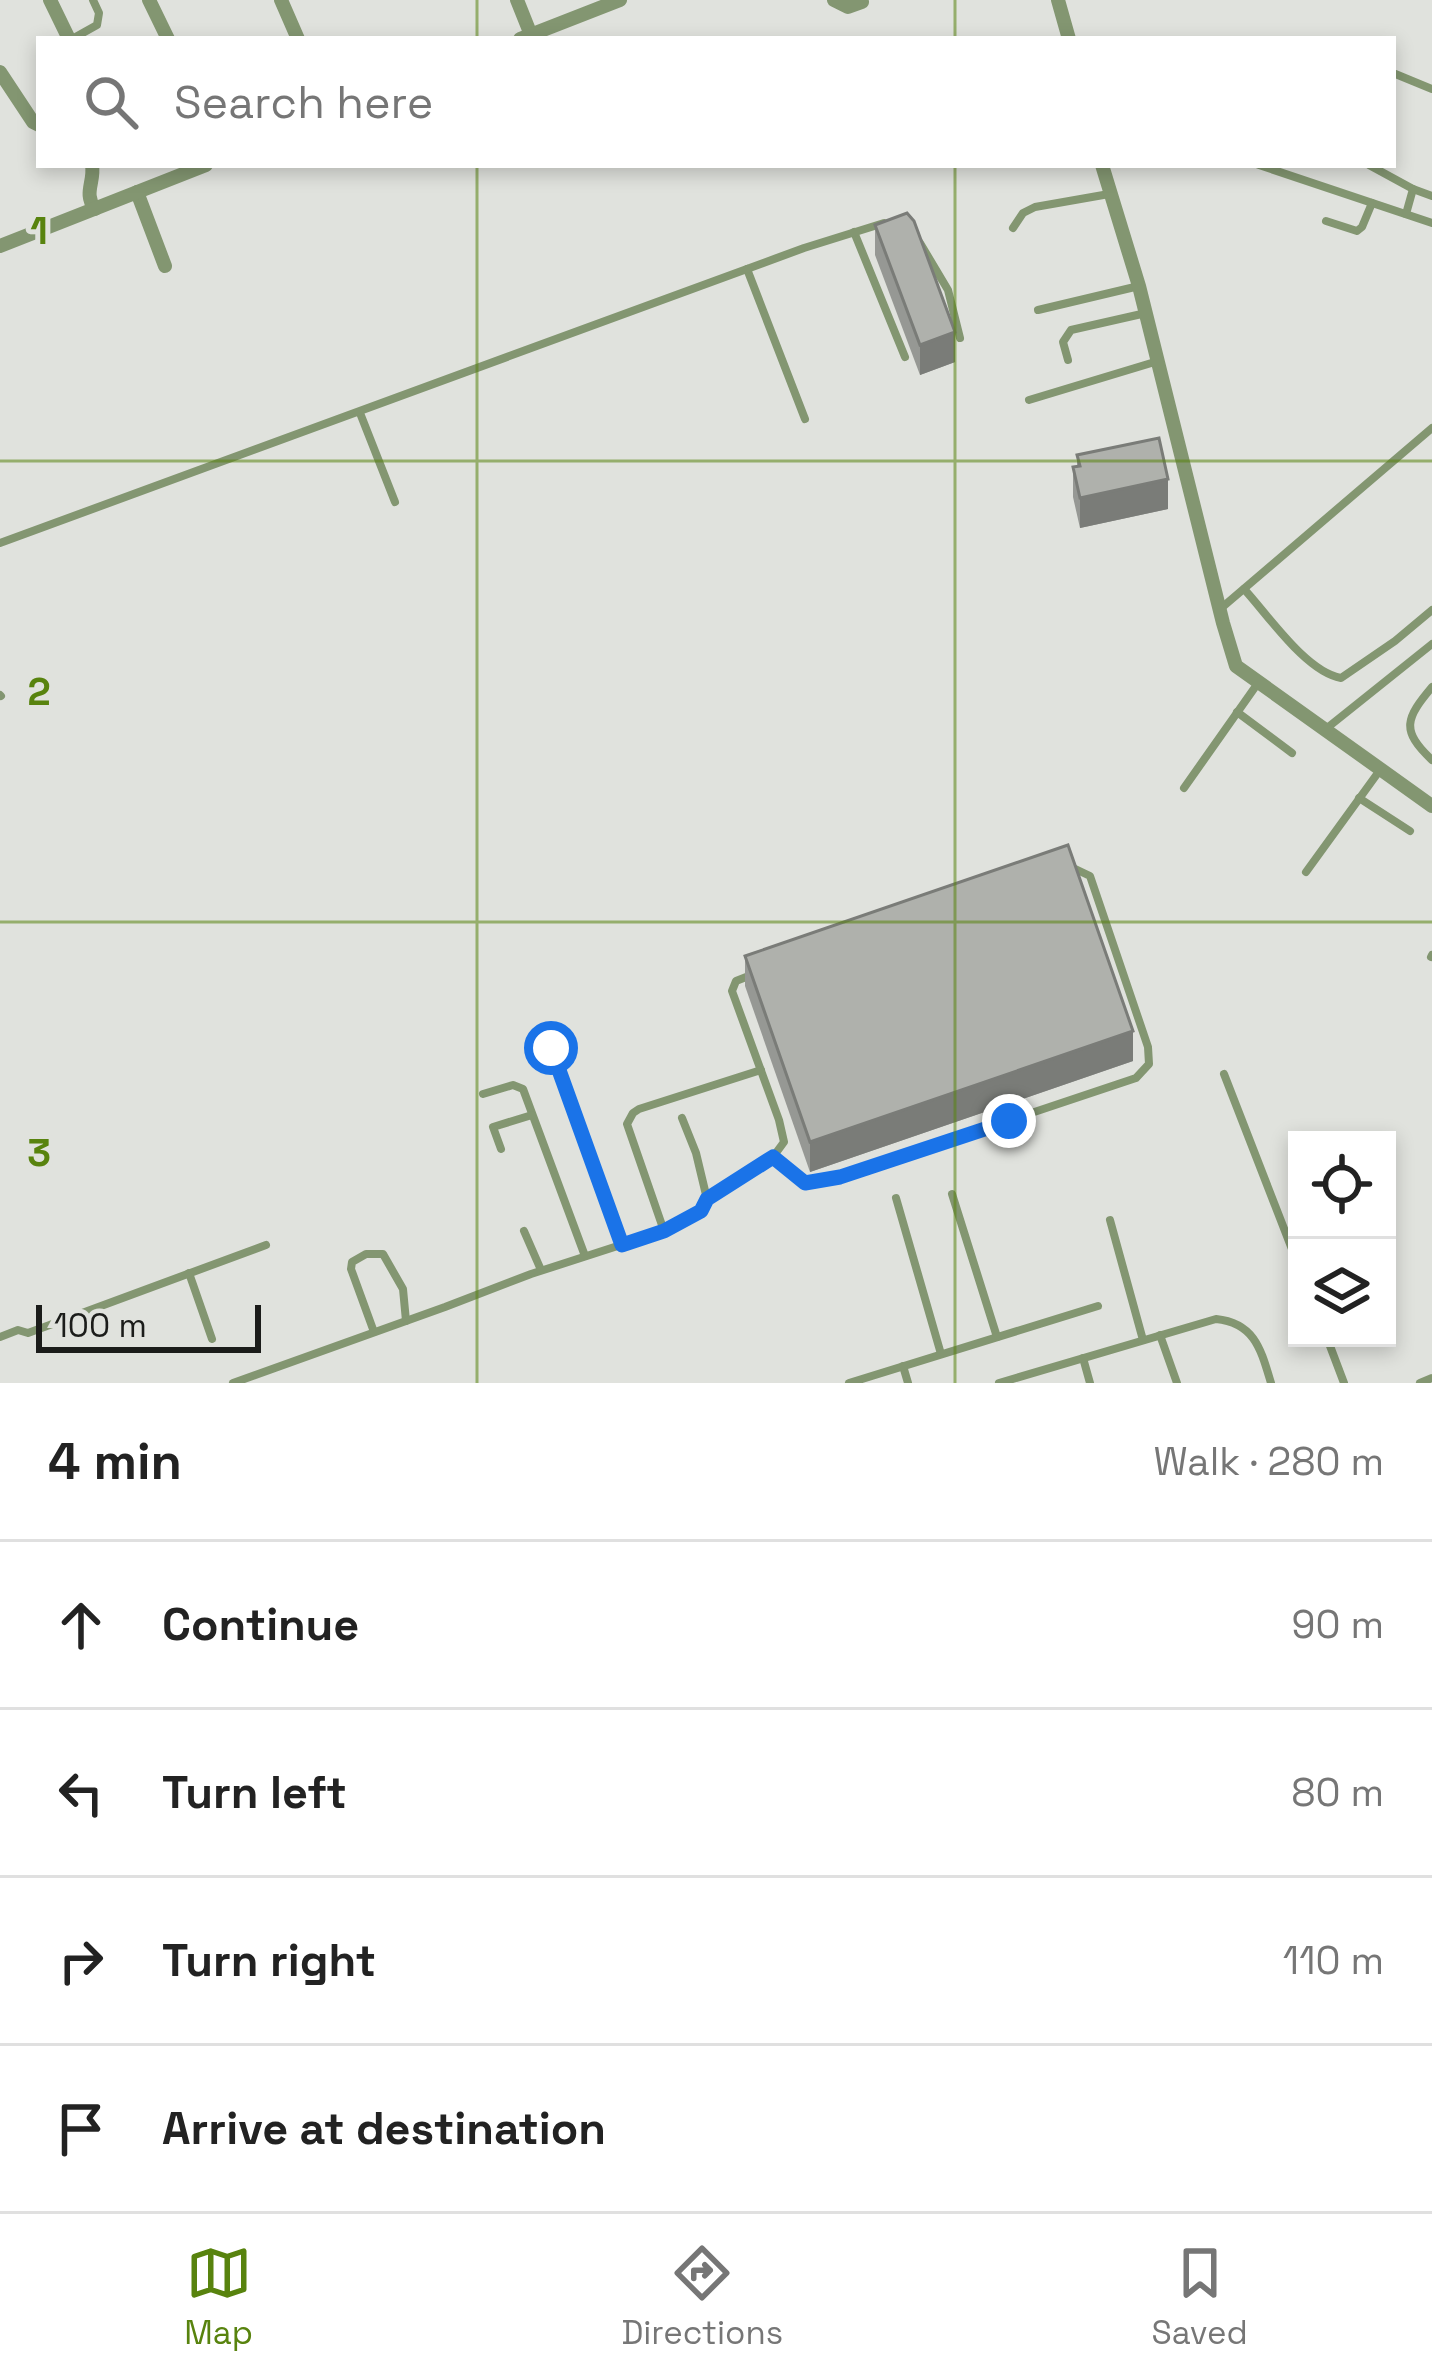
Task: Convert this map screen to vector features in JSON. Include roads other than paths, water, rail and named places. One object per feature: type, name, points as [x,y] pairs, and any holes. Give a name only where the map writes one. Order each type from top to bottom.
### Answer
[{"type":"street","points":[[50,0],[69,36]]},
{"type":"street","points":[[149,0],[167,36]]},
{"type":"street","points":[[281,0],[297,36]]},
{"type":"street","points":[[517,0],[525,36]]},
{"type":"street","points":[[528,36],[620,0]]},
{"type":"street","points":[[834,0],[848,7],[862,2]]},
{"type":"street","points":[[1058,0],[1068,36]]},
{"type":"street","points":[[0,72],[36,124]]},
{"type":"street","points":[[93,168],[88,190],[95,209]]},
{"type":"street","points":[[152,168],[160,183]]},
{"type":"street","points":[[0,246],[198,168]]},
{"type":"street","points":[[1103,168],[1139,286],[1236,665],[1432,806]]},
{"type":"street","points":[[137,192],[165,266]]},
{"type":"lane","points":[[77,36],[97,26],[93,0]]},
{"type":"lane","points":[[1396,74],[1432,88]]},
{"type":"lane","points":[[1274,168],[1432,223]]},
{"type":"lane","points":[[1374,168],[1432,196]]},
{"type":"lane","points":[[1406,214],[1413,190]]},
{"type":"lane","points":[[1013,228],[1023,213],[1035,207],[1109,194]]},
{"type":"lane","points":[[1326,221],[1357,231],[1372,203]]},
{"type":"lane","points":[[0,543],[747,269],[895,221]]},
{"type":"lane","points":[[907,231],[920,242],[948,290],[960,338]]},
{"type":"lane","points":[[854,232],[905,358]]},
{"type":"lane","points":[[747,269],[806,419]]},
{"type":"lane","points":[[1038,310],[1139,286]]},
{"type":"lane","points":[[1068,360],[1063,342],[1071,330],[1146,313]]},
{"type":"lane","points":[[1029,400],[1158,361]]},
{"type":"lane","points":[[360,412],[395,502]]},
{"type":"lane","points":[[1219,610],[1432,428]]},
{"type":"lane","points":[[1244,589],[1314,666],[1341,678],[1432,610]]},
{"type":"lane","points":[[1325,729],[1432,644]]},
{"type":"lane","points":[[1184,788],[1259,682]]},
{"type":"lane","points":[[1432,687],[1408,722],[1414,742],[1432,760]]},
{"type":"lane","points":[[1237,712],[1292,753]]},
{"type":"lane","points":[[1306,872],[1381,769]]},
{"type":"lane","points":[[1359,798],[1410,831]]},
{"type":"lane","points":[[233,1383],[541,1270],[664,1231],[701,1211],[707,1199],[773,1157],[784,1142],[732,991],[736,981],[1069,866],[1090,876],[1148,1047],[1149,1064],[1136,1078],[840,1177],[805,1183],[773,1157]]},
{"type":"lane","points":[[551,1048],[622,1245]]},
{"type":"lane","points":[[664,1231],[627,1124],[629,1118],[639,1109],[761,1070]]},
{"type":"lane","points":[[1224,1074],[1288,1239]]},
{"type":"lane","points":[[483,1094],[513,1085],[523,1089],[585,1256]]},
{"type":"lane","points":[[501,1149],[493,1127],[532,1115]]},
{"type":"lane","points":[[682,1118],[707,1199]]},
{"type":"lane","points":[[952,1194],[997,1337]]},
{"type":"lane","points":[[896,1198],[941,1354]]},
{"type":"lane","points":[[1110,1220],[1143,1340]]},
{"type":"lane","points":[[524,1231],[541,1270]]},
{"type":"lane","points":[[0,1337],[18,1330],[28,1333],[266,1245]]},
{"type":"lane","points":[[374,1333],[351,1270],[352,1262],[366,1254],[383,1254],[403,1289],[406,1321]]},
{"type":"lane","points":[[190,1274],[212,1339]]},
{"type":"lane","points":[[849,1383],[1098,1306]]},
{"type":"lane","points":[[998,1383],[1216,1319],[1239,1322],[1252,1334],[1271,1383]]},
{"type":"lane","points":[[1160,1335],[1177,1383]]},
{"type":"lane","points":[[1330,1347],[1344,1383]]},
{"type":"lane","points":[[1083,1358],[1090,1383]]},
{"type":"lane","points":[[903,1366],[908,1383]]},
{"type":"lane","points":[[1420,1383],[1432,1378]]}]
